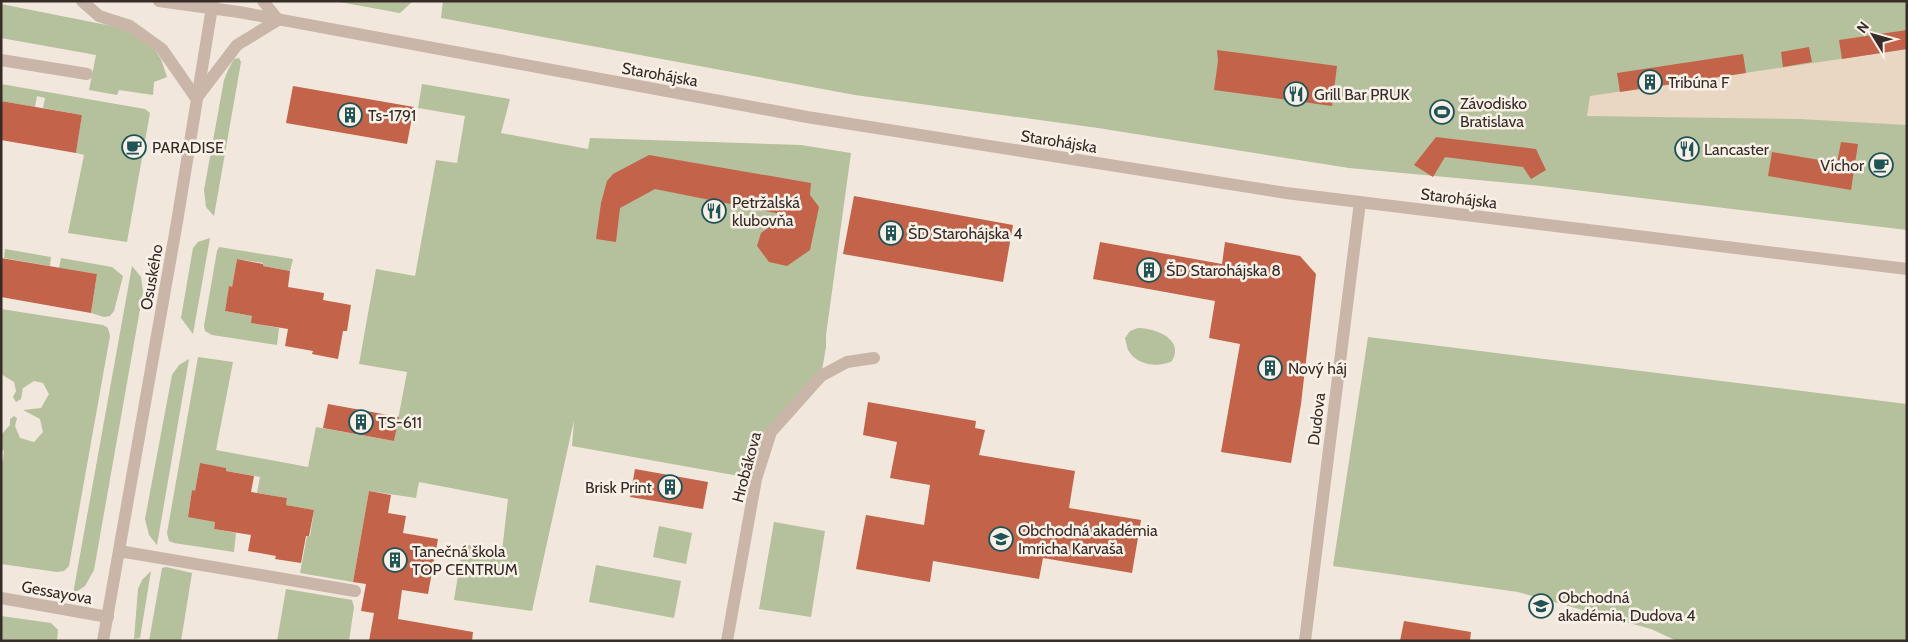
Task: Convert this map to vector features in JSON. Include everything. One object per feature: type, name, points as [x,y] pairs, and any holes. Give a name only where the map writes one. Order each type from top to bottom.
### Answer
[{"type":"street","points":[[82,1],[100,16],[130,26],[162,49],[196,98],[237,45],[278,20],[263,1]]},
{"type":"street","name":"Starohájska","points":[[158,1],[212,5],[278,20],[846,124],[1286,193],[1907,269]]},
{"type":"street","name":"Osuského","points":[[103,641],[172,254],[212,5]]},
{"type":"street","points":[[1,60],[87,74]]},
{"type":"street","name":"Dudova","points":[[1305,641],[1360,202]]},
{"type":"street","name":"Hrobákova","points":[[728,641],[756,479],[771,432],[821,376],[847,362],[874,358]]},
{"type":"street","points":[[119,551],[355,591]]},
{"type":"street","name":"Gessayova","points":[[1,598],[108,616]]},
{"type":"green space","points":[[334,1],[413,1],[400,13]]},
{"type":"green space","name":"Závodisko Bratislava","points":[[443,1],[1907,1],[1907,230],[1542,186],[1349,168],[1098,128],[855,95],[441,18]]},
{"type":"green space","points":[[1,4],[122,28],[153,47],[161,59],[167,77],[154,82],[153,95],[119,90],[117,95],[89,90],[96,55],[1,38]]},
{"type":"green space","points":[[239,58],[241,62],[214,216],[206,207],[204,190],[224,80],[234,59]]},
{"type":"green space","points":[[1,84],[145,109],[150,113],[127,242],[68,233],[84,155],[76,153],[82,115],[43,108],[45,98],[37,96],[35,107],[1,101]]},
{"type":"green space","points":[[422,84],[510,99],[501,133],[588,149],[590,138],[801,145],[851,153],[821,376],[771,432],[756,479],[572,446],[574,420],[532,611],[454,600],[463,544],[502,551],[508,499],[419,482],[416,498],[369,491],[353,582],[300,573],[307,536],[310,536],[314,510],[286,505],[287,498],[257,493],[260,477],[226,471],[226,468],[200,464],[195,491],[192,491],[188,516],[215,522],[214,529],[236,533],[234,552],[174,543],[169,541],[167,533],[198,357],[233,362],[216,450],[308,467],[316,427],[394,441],[407,372],[359,364],[376,269],[415,276],[436,160],[457,163],[465,116],[418,108]]},
{"type":"green space","points":[[210,238],[193,334],[181,318],[193,248],[198,242]]},
{"type":"green space","points":[[219,247],[293,259],[290,271],[263,266],[263,263],[237,259],[232,287],[229,287],[225,311],[252,316],[252,323],[279,328],[277,345],[212,335],[205,331],[204,326]]},
{"type":"green space","points":[[5,249],[51,257],[50,266],[4,258]]},
{"type":"green space","points":[[61,258],[112,267],[123,276],[114,311],[110,316],[104,317],[91,313],[97,274],[59,268]]},
{"type":"green space","points":[[132,266],[141,277],[143,292],[94,570],[85,586],[73,594]]},
{"type":"green space","points":[[1,309],[103,325],[108,328],[110,336],[69,566],[64,571],[57,572],[1,564],[1,462],[4,451],[1,449],[1,435],[10,425],[10,419],[14,416],[17,418],[15,426],[20,438],[34,442],[43,432],[40,419],[23,410],[41,408],[49,394],[43,383],[34,381],[23,388],[21,399],[16,402],[13,397],[16,391],[14,382],[1,374]]},
{"type":"green space","points":[[1138,328],[1152,330],[1166,336],[1175,347],[1172,361],[1155,365],[1148,364],[1132,355],[1128,350],[1125,338],[1130,331]]},
{"type":"green space","points":[[1368,337],[1907,404],[1907,641],[1677,641],[1651,629],[1518,592],[1333,566]]},
{"type":"green space","points":[[189,359],[157,545],[149,535],[145,519],[172,375],[179,365]]},
{"type":"green space","points":[[774,522],[825,531],[811,617],[759,609]]},
{"type":"green space","points":[[659,526],[692,533],[686,564],[653,557]]},
{"type":"green space","points":[[596,565],[681,581],[674,618],[589,602]]},
{"type":"green space","points":[[166,567],[192,573],[181,641],[149,641],[162,568]]},
{"type":"green space","points":[[151,571],[140,638],[134,639],[138,589],[142,580]]},
{"type":"green space","points":[[286,589],[352,600],[354,607],[349,641],[277,641]]},
{"type":"green space","points":[[1,616],[51,623],[58,630],[57,641],[1,641]]},
{"type":"shaded area","points":[[1907,49],[1907,125],[1799,119],[1587,116],[1590,96]]},
{"type":"building","points":[[1907,30],[1907,49],[1842,59],[1839,40]]},
{"type":"building","points":[[1809,47],[1812,62],[1783,67],[1781,52]]},
{"type":"building","points":[[1217,50],[1337,66],[1332,106],[1214,90],[1218,61]]},
{"type":"building","name":"Tribúna F","points":[[1743,54],[1746,73],[1620,92],[1617,73]]},
{"type":"building","name":"Ts-1791","points":[[293,86],[414,107],[407,144],[286,123]]},
{"type":"building","points":[[1,101],[82,115],[76,153],[1,140]]},
{"type":"building","points":[[1436,137],[1536,149],[1546,170],[1531,179],[1523,167],[1445,157],[1433,177],[1414,165]]},
{"type":"building","points":[[1841,142],[1858,144],[1851,190],[1768,176],[1772,152],[1837,163]]},
{"type":"building","points":[[649,155],[811,183],[810,195],[819,207],[810,250],[787,266],[769,262],[757,246],[761,233],[786,215],[655,189],[620,208],[616,242],[596,239],[601,203],[607,181],[613,174]]},
{"type":"building","points":[[854,196],[1013,225],[1003,282],[843,254]]},
{"type":"building","name":"Nový háj","points":[[1100,242],[1222,264],[1225,242],[1300,256],[1316,274],[1301,404],[1291,463],[1221,452],[1240,344],[1209,338],[1215,301],[1093,279]]},
{"type":"building","points":[[1,258],[97,274],[91,313],[1,297]]},
{"type":"building","points":[[237,259],[290,271],[288,287],[324,293],[323,300],[351,305],[347,331],[343,331],[338,359],[312,354],[313,351],[285,346],[288,329],[251,323],[252,316],[225,311],[229,286],[232,287]]},
{"type":"building","points":[[868,402],[976,421],[975,428],[985,430],[979,455],[1075,471],[1069,508],[1141,520],[1132,573],[1043,558],[1039,579],[933,561],[930,582],[856,569],[866,515],[924,525],[930,485],[890,478],[897,442],[863,435]]},
{"type":"building","name":"TS-611","points":[[328,404],[399,417],[394,441],[323,428]]},
{"type":"building","points":[[200,463],[226,468],[226,471],[254,476],[251,492],[287,498],[286,505],[314,510],[309,536],[306,536],[301,563],[275,559],[276,556],[248,551],[251,535],[214,529],[215,522],[188,517],[192,490],[195,491]]},
{"type":"building","name":"Brisk Print","points":[[635,469],[708,482],[703,509],[630,497]]},
{"type":"building","name":"Tanečná škola TOP CENTRUM","points":[[369,491],[391,495],[388,513],[406,516],[403,533],[438,539],[428,594],[402,590],[398,619],[473,632],[472,641],[369,641],[374,613],[361,611],[366,584],[353,582]]},
{"type":"building","points":[[1404,621],[1471,632],[1470,641],[1400,641]]},
{"type":"place","name":"Tribúna F","points":[[1650,82]]},
{"type":"place","name":"Grill Bar PRUK","points":[[1296,94]]},
{"type":"place","name":"Závodisko Bratislava","points":[[1442,112]]},
{"type":"place","name":"Ts-1791","points":[[350,115]]},
{"type":"place","name":"PARADISE","points":[[134,147]]},
{"type":"place","name":"Lancaster","points":[[1687,149]]},
{"type":"place","name":"Víchor","points":[[1881,165]]},
{"type":"place","name":"Petržalská klubovňa","points":[[714,211]]},
{"type":"place","name":"ŠD Starohájska 4","points":[[891,233]]},
{"type":"place","name":"ŠD Starohájska 8","points":[[1149,270]]},
{"type":"place","name":"Nový háj","points":[[1270,368]]},
{"type":"place","name":"TS-611","points":[[361,422]]},
{"type":"place","name":"Brisk Print","points":[[670,487]]},
{"type":"place","name":"Obchodná akadémia Imricha Karvaša","points":[[1001,539]]},
{"type":"place","name":"Tanečná škola TOP CENTRUM","points":[[395,560]]},
{"type":"place","name":"Obchodná akadémia, Dudova 4","points":[[1541,606]]}]
